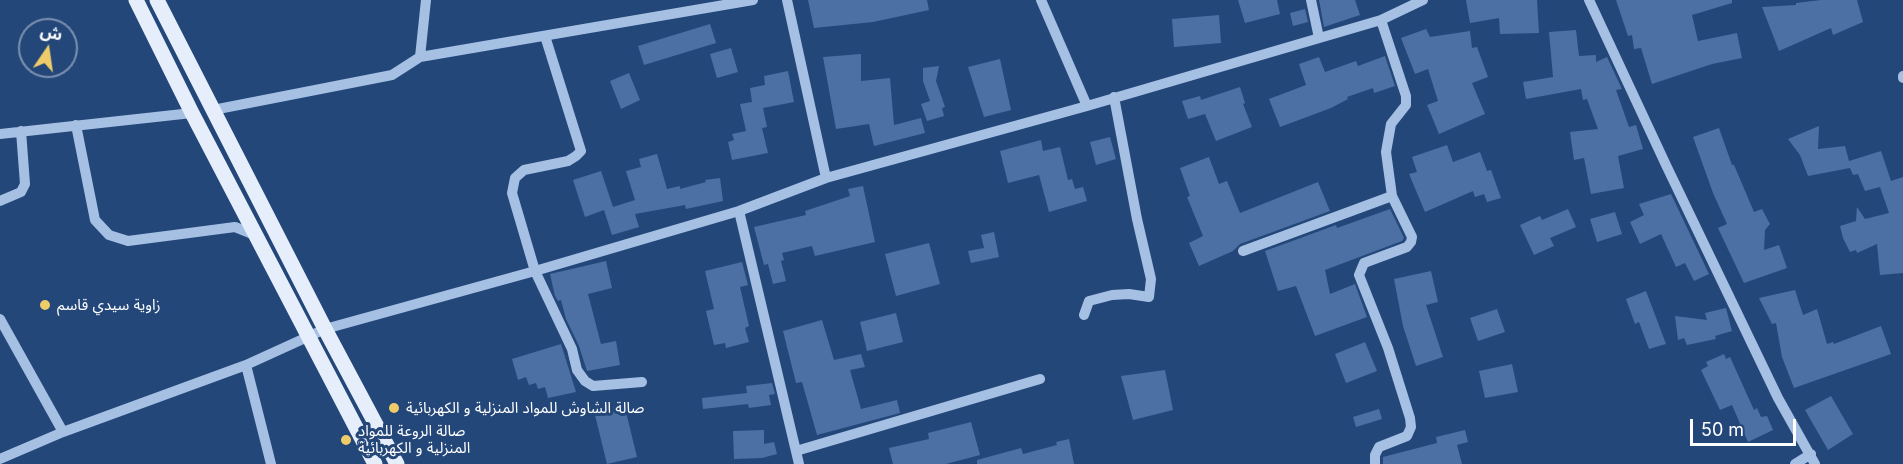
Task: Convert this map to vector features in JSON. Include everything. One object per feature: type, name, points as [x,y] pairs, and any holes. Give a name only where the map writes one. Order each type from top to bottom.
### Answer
[{"type":"main road","points":[[136,0],[192,113],[375,464]]},
{"type":"main road","points":[[157,0],[325,329],[397,464]]},
{"type":"street","points":[[420,57],[426,0]]},
{"type":"street","points":[[213,110],[392,75],[420,57],[753,0]]},
{"type":"street","points":[[787,0],[826,178]]},
{"type":"street","points":[[1041,0],[1087,106]]},
{"type":"street","points":[[1311,0],[1318,38]]},
{"type":"street","points":[[1,461],[63,432],[246,365],[325,329],[536,271],[739,211],[826,178],[1087,106],[1381,20],[1423,0]]},
{"type":"street","points":[[1589,0],[1778,398],[1813,459],[1795,464]]},
{"type":"street","points":[[1375,464],[1375,455],[1379,447],[1407,436],[1411,427],[1388,348],[1359,275],[1364,262],[1407,247],[1412,242],[1412,237],[1392,196],[1386,152],[1388,132],[1391,124],[1406,105],[1406,96],[1381,20]]},
{"type":"street","points":[[545,36],[580,151],[568,161],[524,170],[515,178],[512,193],[536,271],[572,349],[576,369],[585,381],[593,386],[642,382]]},
{"type":"street","points":[[1084,315],[1089,301],[1112,295],[1129,294],[1149,297],[1151,279],[1114,97]]},
{"type":"street","points":[[0,134],[192,113]]},
{"type":"street","points":[[76,125],[95,220],[109,235],[128,241],[235,227],[258,236]]},
{"type":"street","points":[[0,201],[21,192],[25,184],[21,131]]},
{"type":"street","points":[[1243,251],[1392,196]]},
{"type":"street","points":[[739,211],[800,464]]},
{"type":"street","points":[[0,319],[63,432]]},
{"type":"street","points":[[246,365],[271,464]]},
{"type":"street","points":[[796,451],[1040,379]]},
{"type":"building","points":[[808,0],[927,0],[929,10],[873,22],[814,28]]},
{"type":"building","points":[[1238,0],[1277,0],[1280,14],[1245,23]]},
{"type":"building","points":[[1319,0],[1355,0],[1360,15],[1324,27]]},
{"type":"building","points":[[1466,0],[1537,0],[1539,33],[1500,34],[1499,18],[1470,23]]},
{"type":"building","points":[[1616,0],[1732,0],[1732,3],[1692,15],[1698,41],[1737,33],[1742,58],[1712,64],[1652,84],[1641,48],[1634,49],[1632,35],[1628,36]]},
{"type":"building","points":[[1857,0],[1863,22],[1833,35],[1831,28],[1779,51],[1762,7],[1796,5],[1796,3]]},
{"type":"building","points":[[1305,9],[1308,22],[1293,26],[1290,13]]},
{"type":"building","points":[[1219,15],[1221,43],[1174,47],[1172,19]]},
{"type":"building","points":[[710,24],[716,43],[644,65],[638,46]]},
{"type":"building","points":[[1426,29],[1430,37],[1470,31],[1472,48],[1477,47],[1488,77],[1472,83],[1485,114],[1439,134],[1427,105],[1438,101],[1428,69],[1415,74],[1401,38]]},
{"type":"building","points":[[1576,30],[1579,56],[1596,55],[1596,62],[1607,57],[1622,89],[1616,90],[1629,127],[1636,125],[1643,149],[1618,156],[1624,188],[1591,194],[1584,158],[1574,160],[1570,132],[1598,129],[1587,99],[1583,100],[1581,89],[1526,99],[1523,82],[1553,77],[1549,32]]},
{"type":"building","points":[[731,48],[738,72],[717,78],[710,54]]},
{"type":"building","points":[[861,54],[861,81],[890,78],[894,125],[921,118],[925,133],[874,146],[869,124],[836,129],[823,57]]},
{"type":"building","points":[[1385,56],[1395,86],[1374,93],[1373,88],[1347,97],[1348,99],[1331,108],[1280,127],[1269,99],[1306,85],[1299,64],[1319,57],[1325,72],[1356,61],[1358,66]]},
{"type":"building","points":[[1000,59],[1011,110],[984,117],[968,67]]},
{"type":"building","points":[[939,66],[936,81],[945,107],[942,108],[944,116],[927,121],[921,104],[930,101],[923,81],[923,68]]},
{"type":"building","points":[[788,71],[794,102],[763,108],[767,127],[762,128],[768,153],[732,160],[728,142],[734,140],[732,134],[746,131],[740,104],[752,102],[750,88],[765,85],[764,76]]},
{"type":"building","points":[[629,73],[640,100],[621,109],[610,81]]},
{"type":"building","points":[[1240,87],[1245,103],[1243,104],[1252,127],[1216,141],[1205,114],[1188,119],[1182,101],[1200,96],[1201,100]]},
{"type":"building","points":[[1819,126],[1818,149],[1845,146],[1849,161],[1881,151],[1891,181],[1903,177],[1903,273],[1880,275],[1877,244],[1857,253],[1856,250],[1850,252],[1840,226],[1856,221],[1857,207],[1865,219],[1889,213],[1880,187],[1865,191],[1858,174],[1853,175],[1850,168],[1808,176],[1800,155],[1788,139]]},
{"type":"building","points":[[1719,128],[1732,165],[1734,165],[1754,212],[1762,209],[1770,224],[1765,230],[1764,250],[1779,245],[1787,268],[1744,283],[1718,228],[1727,224],[1693,137]]},
{"type":"building","points":[[1110,137],[1116,159],[1096,165],[1090,142]]},
{"type":"building","points":[[1041,140],[1043,151],[1060,147],[1068,180],[1072,179],[1075,189],[1083,187],[1087,201],[1049,212],[1039,175],[1008,183],[1000,151]]},
{"type":"building","points":[[1447,145],[1453,162],[1480,152],[1487,171],[1491,170],[1501,198],[1487,202],[1484,194],[1475,197],[1473,191],[1425,212],[1409,174],[1417,172],[1412,157]]},
{"type":"building","points":[[657,154],[667,189],[680,186],[680,189],[706,182],[705,180],[720,178],[723,201],[686,209],[685,205],[635,214],[639,227],[612,235],[604,210],[585,217],[573,180],[601,171],[613,207],[635,200],[626,171],[641,167],[639,159]]},
{"type":"building","points":[[1209,157],[1219,184],[1227,181],[1240,213],[1318,182],[1330,211],[1240,244],[1233,251],[1199,266],[1189,243],[1203,236],[1187,197],[1190,196],[1180,168]]},
{"type":"building","points":[[863,186],[875,242],[815,256],[812,246],[782,253],[784,260],[781,261],[786,281],[773,284],[768,264],[764,265],[754,227],[806,215],[805,211],[850,196],[848,189]]},
{"type":"building","points":[[1671,194],[1709,274],[1694,281],[1685,263],[1676,267],[1661,234],[1640,244],[1630,222],[1644,215],[1639,204]]},
{"type":"building","points":[[1390,209],[1404,238],[1402,241],[1325,270],[1330,294],[1355,284],[1367,317],[1315,336],[1296,286],[1278,291],[1265,251],[1336,225],[1337,228]]},
{"type":"building","points":[[1568,209],[1576,227],[1550,238],[1554,246],[1534,255],[1520,225],[1540,216],[1542,220]]},
{"type":"building","points":[[1615,212],[1622,234],[1597,242],[1590,219]]},
{"type":"building","points":[[994,232],[999,257],[971,263],[968,251],[984,248],[981,235]]},
{"type":"building","points":[[929,243],[940,284],[896,296],[885,254]]},
{"type":"building","points":[[606,261],[612,288],[588,294],[601,344],[616,341],[620,365],[587,371],[579,346],[566,319],[561,300],[558,301],[555,296],[550,274]]},
{"type":"building","points":[[742,262],[748,285],[740,287],[749,326],[745,328],[749,342],[726,348],[725,343],[714,345],[706,311],[714,309],[705,271]]},
{"type":"building","points":[[1431,271],[1438,302],[1426,305],[1443,357],[1416,366],[1403,326],[1394,279]]},
{"type":"building","points":[[1795,290],[1803,315],[1817,309],[1827,344],[1833,342],[1834,344],[1881,326],[1891,354],[1794,388],[1782,357],[1776,323],[1772,324],[1759,298]]},
{"type":"building","points":[[1646,291],[1666,344],[1649,349],[1639,322],[1635,324],[1626,299]]},
{"type":"building","points":[[1726,308],[1732,331],[1715,336],[1716,339],[1687,345],[1684,338],[1678,340],[1675,316],[1707,320],[1705,313]]},
{"type":"building","points":[[1497,309],[1505,332],[1478,341],[1470,318]]},
{"type":"building","points":[[896,313],[903,342],[867,351],[860,322]]},
{"type":"building","points":[[822,320],[834,360],[861,354],[865,367],[850,370],[861,409],[897,400],[900,413],[817,435],[802,382],[796,383],[783,331]]},
{"type":"building","points":[[1365,342],[1377,371],[1346,383],[1335,354]]},
{"type":"building","points":[[561,344],[576,392],[548,398],[545,387],[538,389],[536,383],[529,385],[526,377],[518,380],[512,359]]},
{"type":"building","points":[[1724,354],[1726,359],[1730,357],[1754,410],[1757,408],[1761,417],[1767,416],[1773,430],[1748,442],[1732,405],[1720,410],[1701,370],[1708,366],[1706,362]]},
{"type":"building","points":[[1512,364],[1518,392],[1485,398],[1479,371]]},
{"type":"building","points":[[1165,370],[1173,410],[1133,420],[1121,376]]},
{"type":"building","points":[[772,383],[775,394],[769,395],[771,405],[749,408],[748,404],[703,409],[702,398],[747,393],[746,386]]},
{"type":"building","points":[[1831,396],[1853,434],[1828,450],[1805,410]]},
{"type":"building","points":[[624,404],[637,457],[607,464],[594,411]]},
{"type":"building","points":[[1379,409],[1382,419],[1356,427],[1353,417]]},
{"type":"building","points":[[971,422],[980,455],[946,464],[893,464],[889,448],[929,439],[928,433]]},
{"type":"building","points":[[764,430],[764,444],[774,442],[777,454],[762,458],[734,459],[733,431]]},
{"type":"building","points":[[1465,430],[1468,442],[1457,445],[1462,464],[1383,464],[1383,457],[1437,443],[1436,437]]},
{"type":"building","points":[[1069,439],[1074,464],[977,464],[977,460],[1021,448],[1023,454],[1057,445],[1056,442]]},
{"type":"place","name":"زاوية سيدي قاسم","points":[[45,305]]},
{"type":"place","name":"صالة الشاوش للمواد المنزلية و الكهربائية","points":[[394,408]]},
{"type":"place","name":"صالة الروعة للمواد المنزلية و الكهربائية","points":[[346,440]]}]
